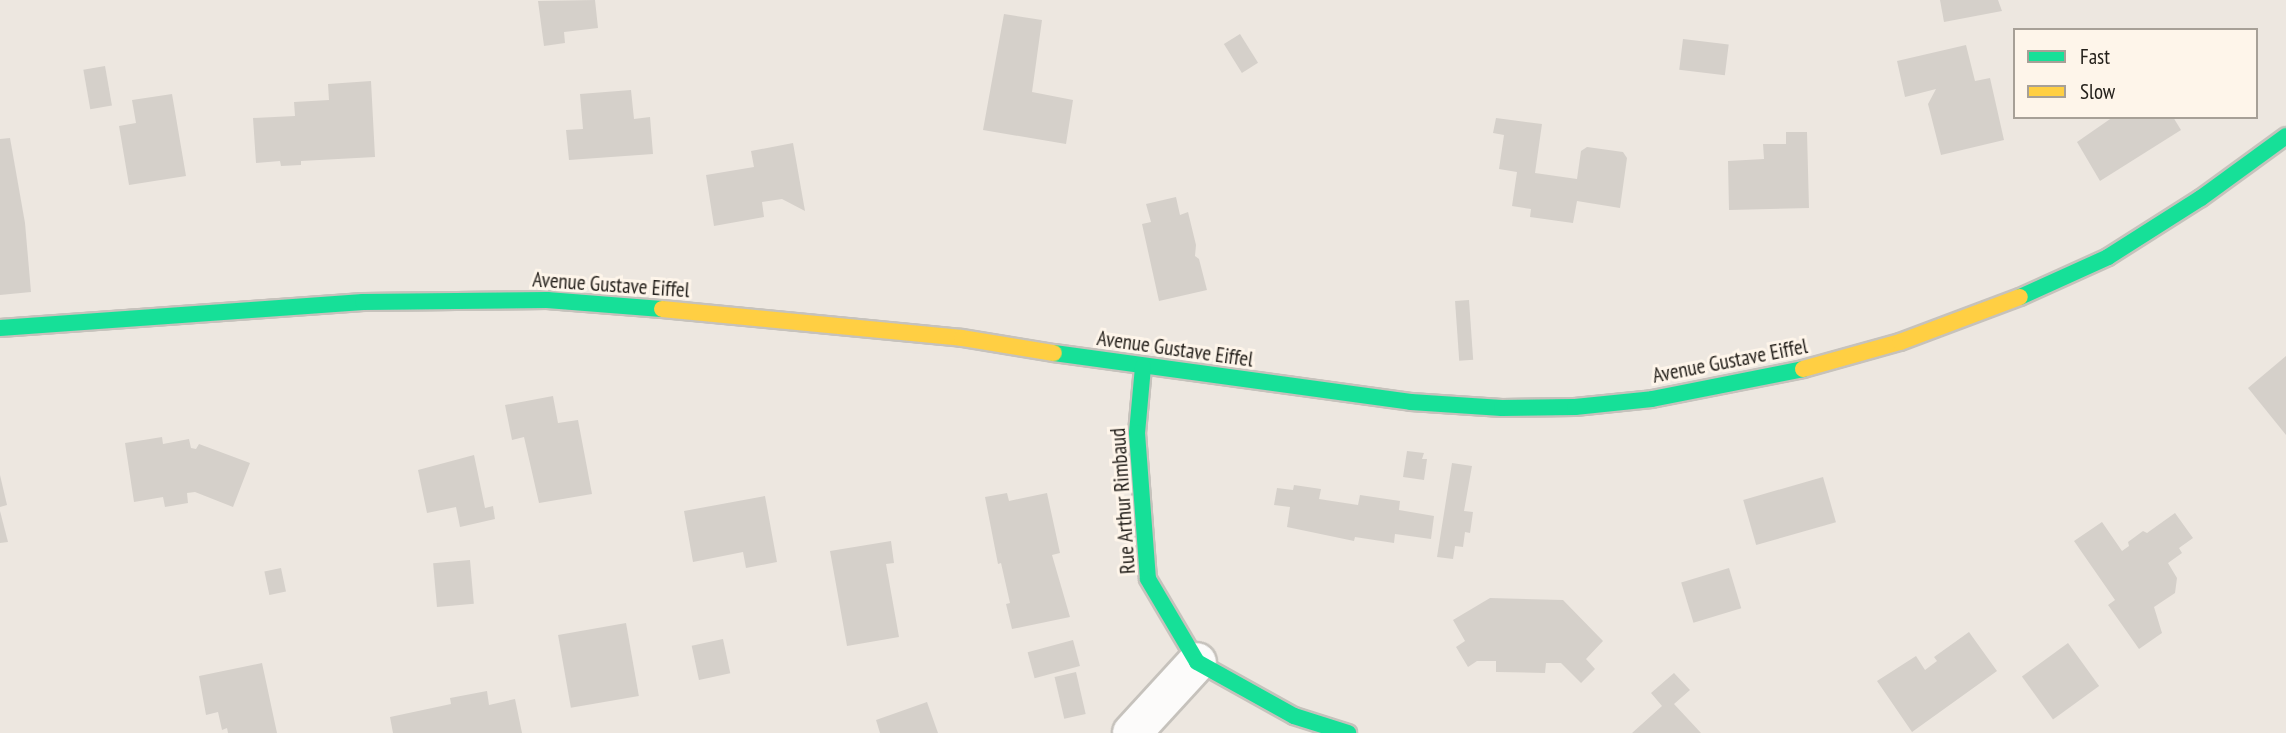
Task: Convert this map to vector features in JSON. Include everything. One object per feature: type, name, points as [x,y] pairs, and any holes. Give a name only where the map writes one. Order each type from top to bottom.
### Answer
[{"type":"street","name":"Avenue Gustave Eiffel","points":[[0,328],[363,302],[547,300],[790,318],[962,338],[1143,367],[1411,402],[1502,408],[1575,407],[1652,399],[1782,375],[1900,342],[2005,304],[2108,257],[2201,198],[2286,136]]},
{"type":"street","name":"Rue Arthur Rimbaud","points":[[1143,367],[1137,433],[1148,579],[1197,662]]},
{"type":"street","points":[[1132,733],[1197,662],[1294,716],[1348,733]]},
{"type":"building","points":[[595,0],[598,28],[564,32],[565,43],[544,46],[538,1]]},
{"type":"building","points":[[1940,0],[1998,0],[2002,11],[1944,22]]},
{"type":"building","points":[[1004,14],[1042,20],[1032,92],[1073,100],[1066,144],[983,130]]},
{"type":"building","points":[[1240,34],[1258,63],[1242,73],[1224,44]]},
{"type":"building","points":[[1683,39],[1729,45],[1725,75],[1679,70]]},
{"type":"building","points":[[1966,45],[1975,81],[1990,78],[2004,140],[1941,155],[1928,104],[1936,89],[1905,97],[1897,61]]},
{"type":"building","points":[[105,66],[112,105],[90,109],[83,70]]},
{"type":"building","points":[[371,81],[375,157],[301,161],[301,165],[281,166],[280,161],[256,163],[253,118],[295,116],[294,102],[329,100],[328,84]]},
{"type":"building","points":[[631,90],[634,119],[650,117],[653,154],[569,160],[566,130],[583,129],[580,94]]},
{"type":"building","points":[[172,94],[186,176],[129,185],[119,126],[136,123],[132,100]]},
{"type":"building","points":[[1496,118],[1542,124],[1535,173],[1577,179],[1581,151],[1587,147],[1623,152],[1627,158],[1620,208],[1577,201],[1573,223],[1530,217],[1531,209],[1512,206],[1517,172],[1499,169],[1504,135],[1493,133]]},
{"type":"building","points":[[2110,119],[2174,119],[2181,130],[2100,181],[2077,142]]},
{"type":"building","points":[[1786,132],[1807,132],[1809,208],[1729,210],[1728,161],[1764,159],[1763,144],[1786,144]]},
{"type":"building","points":[[10,138],[25,223],[31,292],[0,295],[0,139]]},
{"type":"building","points":[[793,143],[805,211],[782,199],[762,202],[764,217],[714,226],[706,175],[754,167],[751,151]]},
{"type":"building","points":[[1176,197],[1180,215],[1188,212],[1196,245],[1195,256],[1199,259],[1207,290],[1159,301],[1142,224],[1151,222],[1146,204]]},
{"type":"building","points":[[1469,300],[1473,360],[1459,361],[1455,301]]},
{"type":"building","points":[[2286,356],[2286,435],[2248,388]]},
{"type":"building","points":[[553,396],[558,423],[578,420],[592,494],[539,503],[524,437],[512,440],[505,405]]},
{"type":"building","points":[[162,437],[163,444],[189,439],[191,448],[196,449],[199,444],[250,463],[233,507],[195,492],[187,493],[188,503],[165,507],[163,497],[134,502],[125,443]]},
{"type":"building","points":[[1407,451],[1424,453],[1422,459],[1427,459],[1424,480],[1403,477]]},
{"type":"building","points":[[474,455],[485,508],[493,506],[495,519],[460,527],[456,507],[427,513],[418,470]]},
{"type":"building","points":[[1452,463],[1472,466],[1464,511],[1473,512],[1470,533],[1465,532],[1463,547],[1455,546],[1453,559],[1437,557]]},
{"type":"building","points":[[0,475],[7,505],[0,507]]},
{"type":"building","points":[[1823,477],[1836,522],[1756,545],[1743,500]]},
{"type":"building","points":[[1294,485],[1321,489],[1319,499],[1358,505],[1360,495],[1400,501],[1399,510],[1434,516],[1431,539],[1395,534],[1394,543],[1355,537],[1354,541],[1287,527],[1290,507],[1274,505],[1277,488],[1293,490]]},
{"type":"building","points":[[1007,493],[1009,501],[1047,493],[1060,553],[1052,555],[1070,617],[1012,629],[1006,604],[1010,603],[1001,563],[998,564],[985,497]]},
{"type":"building","points":[[765,496],[777,562],[746,568],[743,552],[693,562],[684,511]]},
{"type":"building","points":[[0,511],[8,542],[0,543]]},
{"type":"building","points":[[2175,513],[2193,538],[2179,548],[2182,553],[2168,563],[2177,578],[2175,593],[2154,607],[2162,633],[2139,649],[2108,605],[2115,600],[2074,541],[2102,522],[2122,551],[2129,546],[2128,542],[2143,531],[2147,533]]},
{"type":"building","points":[[891,541],[894,563],[886,564],[899,637],[847,646],[830,551]]},
{"type":"building","points":[[470,560],[474,604],[437,607],[433,563]]},
{"type":"building","points":[[281,568],[286,591],[269,595],[264,572]]},
{"type":"building","points":[[1729,568],[1741,608],[1693,623],[1681,583]]},
{"type":"building","points":[[1490,598],[1563,600],[1603,641],[1586,659],[1595,669],[1581,683],[1561,663],[1546,663],[1545,673],[1496,672],[1496,661],[1477,661],[1468,667],[1456,647],[1465,641],[1453,620]]},
{"type":"building","points":[[626,623],[639,696],[571,708],[558,635]]},
{"type":"building","points":[[1969,632],[1997,671],[1912,732],[1877,681],[1916,656],[1925,670],[1937,661],[1934,657]]},
{"type":"building","points":[[723,639],[730,673],[699,680],[692,646]]},
{"type":"building","points":[[1073,640],[1080,666],[1035,678],[1028,652]]},
{"type":"building","points":[[2068,643],[2099,686],[2053,719],[2022,677]]},
{"type":"building","points":[[262,663],[277,733],[228,733],[227,728],[222,730],[218,712],[206,715],[199,676]]},
{"type":"building","points":[[1076,672],[1086,714],[1064,719],[1055,677]]},
{"type":"building","points":[[1674,673],[1690,690],[1674,704],[1701,733],[1632,733],[1662,706],[1651,693]]},
{"type":"building","points":[[487,691],[489,705],[515,699],[522,733],[393,733],[390,717],[451,704],[450,698]]},
{"type":"building","points":[[927,702],[938,733],[880,733],[876,720]]},
{"type":"traffic: fast","points":[[2020,297],[2108,257],[2201,198],[2286,136]]},
{"type":"traffic: fast","points":[[0,328],[363,302],[547,300],[662,309]]},
{"type":"traffic: fast","points":[[1054,353],[1411,402],[1502,408],[1575,407],[1652,399],[1803,369]]},
{"type":"traffic: fast","points":[[1143,367],[1137,433],[1148,579],[1197,662],[1294,716],[1348,733]]},
{"type":"traffic: slow","points":[[1803,369],[1900,342],[2020,297]]},
{"type":"traffic: slow","points":[[662,309],[962,338],[1054,353]]}]
